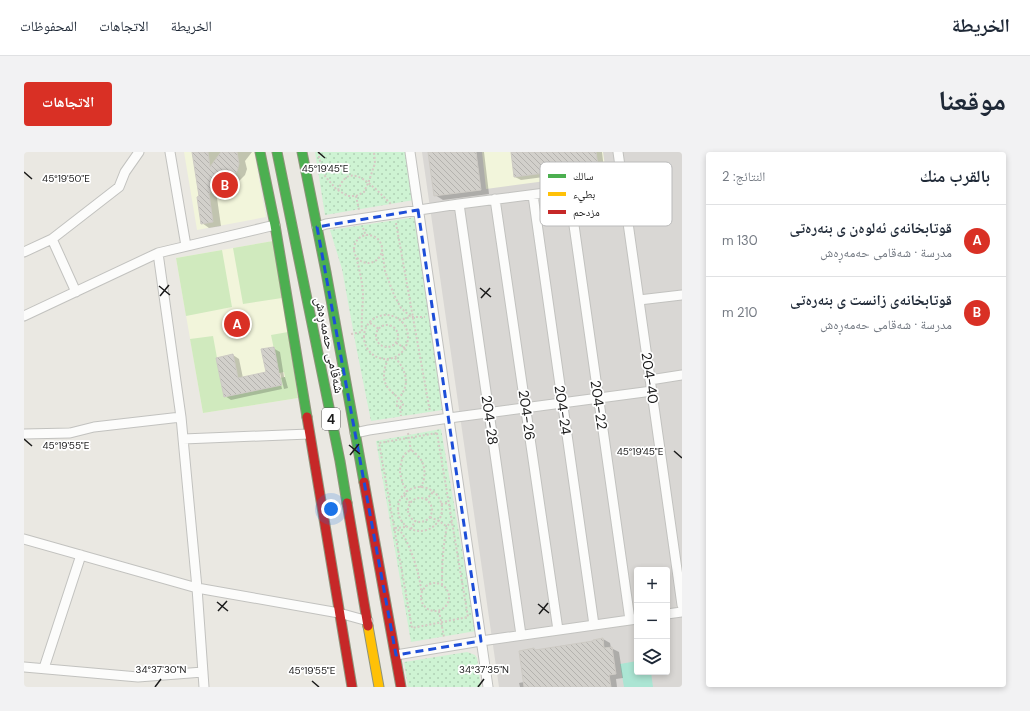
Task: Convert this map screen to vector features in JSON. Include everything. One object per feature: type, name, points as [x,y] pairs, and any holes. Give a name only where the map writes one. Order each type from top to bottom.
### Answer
[{"type":"main road","points":[[260,152],[275,225],[352,687]]},
{"type":"main road","name":"شەقامی حەمەڕەش","points":[[277,152],[340,461],[379,687]]},
{"type":"main road","name":"شەقامی حەمەڕەش","points":[[302,152],[317,227],[320,272],[355,433],[401,687]]},
{"type":"main road","points":[[301,274],[320,272]]},
{"type":"street","points":[[24,252],[52,239],[119,187],[125,172],[139,152]]},
{"type":"street","points":[[170,152],[186,246]]},
{"type":"street","points":[[410,152],[488,687]]},
{"type":"street","name":"204-40","points":[[618,152],[619,162]]},
{"type":"street","points":[[317,227],[326,224],[418,210],[540,194]]},
{"type":"street","name":"204-24","points":[[533,195],[594,625]]},
{"type":"street","name":"204-26","points":[[496,200],[558,630]]},
{"type":"street","name":"204-28","points":[[459,204],[521,636]]},
{"type":"street","points":[[24,316],[158,253],[275,225]]},
{"type":"street","name":"204-22","points":[[574,226],[598,398],[633,619]]},
{"type":"street","name":"204-40","points":[[628,226],[682,605]]},
{"type":"street","points":[[52,239],[76,292]]},
{"type":"street","points":[[158,253],[181,416],[197,588],[204,687]]},
{"type":"street","points":[[639,300],[682,295]]},
{"type":"street","points":[[650,380],[682,375]]},
{"type":"street","points":[[355,433],[432,420],[652,391]]},
{"type":"street","points":[[24,434],[70,433],[94,427],[181,416]]},
{"type":"street","points":[[183,440],[309,434]]},
{"type":"street","points":[[24,539],[197,588],[339,614],[368,621]]},
{"type":"street","points":[[44,668],[81,555]]},
{"type":"street","points":[[670,614],[682,612]]},
{"type":"street","points":[[396,655],[633,619]]},
{"type":"street","points":[[24,667],[138,677],[203,672]]},
{"type":"path","points":[[319,152],[319,158],[325,176],[336,189],[348,196],[356,196],[364,192],[375,163],[374,152]]},
{"type":"path","points":[[338,190],[342,182],[347,177],[354,175],[362,178],[398,213],[412,317],[432,420]]},
{"type":"path","points":[[356,196],[361,219]]},
{"type":"path","points":[[362,332],[362,288],[355,246],[364,236],[372,236],[376,238],[382,245],[385,271],[394,295],[402,308],[412,317]]},
{"type":"path","points":[[356,256],[363,262],[372,263],[380,257],[382,250]]},
{"type":"path","points":[[384,316],[391,316],[403,323],[408,336],[405,348],[399,355],[388,359],[378,357],[367,348],[365,333],[370,323],[378,317],[384,316]]},
{"type":"path","points":[[399,320],[412,317],[422,318],[434,316]]},
{"type":"path","points":[[370,323],[379,329]]},
{"type":"path","points":[[387,325],[394,327],[398,333],[396,343],[393,346],[386,348],[380,345],[376,338],[376,334],[379,329],[387,325]]},
{"type":"path","points":[[352,334],[362,332],[365,333]]},
{"type":"path","points":[[396,343],[405,348]]},
{"type":"path","points":[[388,359],[384,368],[383,377],[386,386],[398,398],[404,391],[406,382],[404,370],[394,357]]},
{"type":"path","points":[[437,433],[468,618],[412,628],[379,443],[409,438],[437,433]]},
{"type":"path","points":[[409,438],[411,451]]},
{"type":"path","points":[[408,492],[403,485],[400,472],[405,454],[408,451],[413,451],[419,456],[424,464],[424,476],[420,488]]},
{"type":"path","points":[[394,528],[406,527],[420,531],[427,530],[434,526],[441,514],[439,500],[433,492],[423,488],[416,488],[404,495],[398,507],[398,514],[406,527]]},
{"type":"path","points":[[426,500],[433,492]]},
{"type":"path","points":[[404,495],[410,503]]},
{"type":"path","points":[[430,518],[432,510],[431,506],[426,500],[419,498],[410,503],[408,508],[409,516],[415,522],[423,522],[430,518],[438,520],[447,526]]},
{"type":"path","points":[[440,504],[449,503]]},
{"type":"path","points":[[411,529],[415,522]]},
{"type":"path","points":[[442,585],[444,540],[447,526],[452,522]]},
{"type":"path","points":[[394,528],[400,532],[407,543],[416,566],[421,584],[421,592],[421,601],[423,605],[430,610],[439,611],[443,609],[449,601],[448,591],[445,587],[436,582],[427,585],[421,592]]},
{"type":"path","points":[[439,611],[446,647]]},
{"type":"highlighted area","points":[[418,210],[481,641],[396,655],[317,227]]},
{"type":"shaded area","points":[[184,152],[254,152],[266,217],[197,230]]},
{"type":"shaded area","points":[[315,152],[406,152],[414,200],[325,215]]},
{"type":"shaded area","points":[[422,152],[682,152],[682,687],[499,687]]},
{"type":"shaded area","points":[[482,152],[603,152],[604,162],[540,162],[540,182],[486,189]]},
{"type":"shaded area","points":[[416,217],[442,410],[371,421],[342,269],[330,230]]},
{"type":"shaded area","points":[[273,241],[298,398],[203,413],[176,258]]},
{"type":"shaded area","points":[[441,429],[476,631],[411,642],[376,441]]},
{"type":"shaded area","points":[[467,652],[475,655],[477,658],[481,687],[408,687],[404,662]]},
{"type":"green space","points":[[273,241],[282,298],[243,304],[233,248]]},
{"type":"green space","points":[[222,250],[232,307],[186,316],[176,258]]},
{"type":"green space","points":[[288,332],[298,398],[203,413],[190,339],[213,336],[224,396],[282,385],[280,378],[285,377],[284,372],[279,373],[271,335]]},
{"type":"green space","points":[[634,662],[634,675],[651,675],[653,687],[624,687],[620,664]]},
{"type":"building","points":[[192,152],[208,152],[210,167],[221,152],[237,152],[239,164],[237,171],[233,176],[220,180],[209,194],[213,222],[201,224],[197,197],[199,196]]},
{"type":"building","points":[[428,152],[476,152],[481,190],[434,196]]},
{"type":"building","points":[[511,152],[596,152],[597,162],[540,162],[540,174],[514,177]]},
{"type":"building","points":[[274,347],[282,385],[224,397],[216,358],[233,354],[238,378],[266,372],[261,349]]},
{"type":"building","points":[[603,638],[604,648],[612,647],[616,674],[609,675],[611,687],[524,687],[519,651],[534,648],[535,650],[593,641]]},
{"type":"traffic: fast","points":[[260,152],[275,225],[307,417]]},
{"type":"traffic: fast","points":[[277,152],[340,461],[347,503]]},
{"type":"traffic: fast","points":[[302,152],[326,272],[364,482]]},
{"type":"traffic: slow","points":[[368,626],[379,687]]},
{"type":"traffic: jam","points":[[307,417],[352,687]]},
{"type":"traffic: jam","points":[[364,482],[401,687]]},
{"type":"traffic: jam","points":[[347,503],[368,626]]},
{"type":"place","name":"قوتابخانەی زانست ی بنەرەتی","points":[[225,185]]},
{"type":"place","name":"قوتابخانەی ئەلوەن ی بنەرەتی","points":[[237,324]]}]
